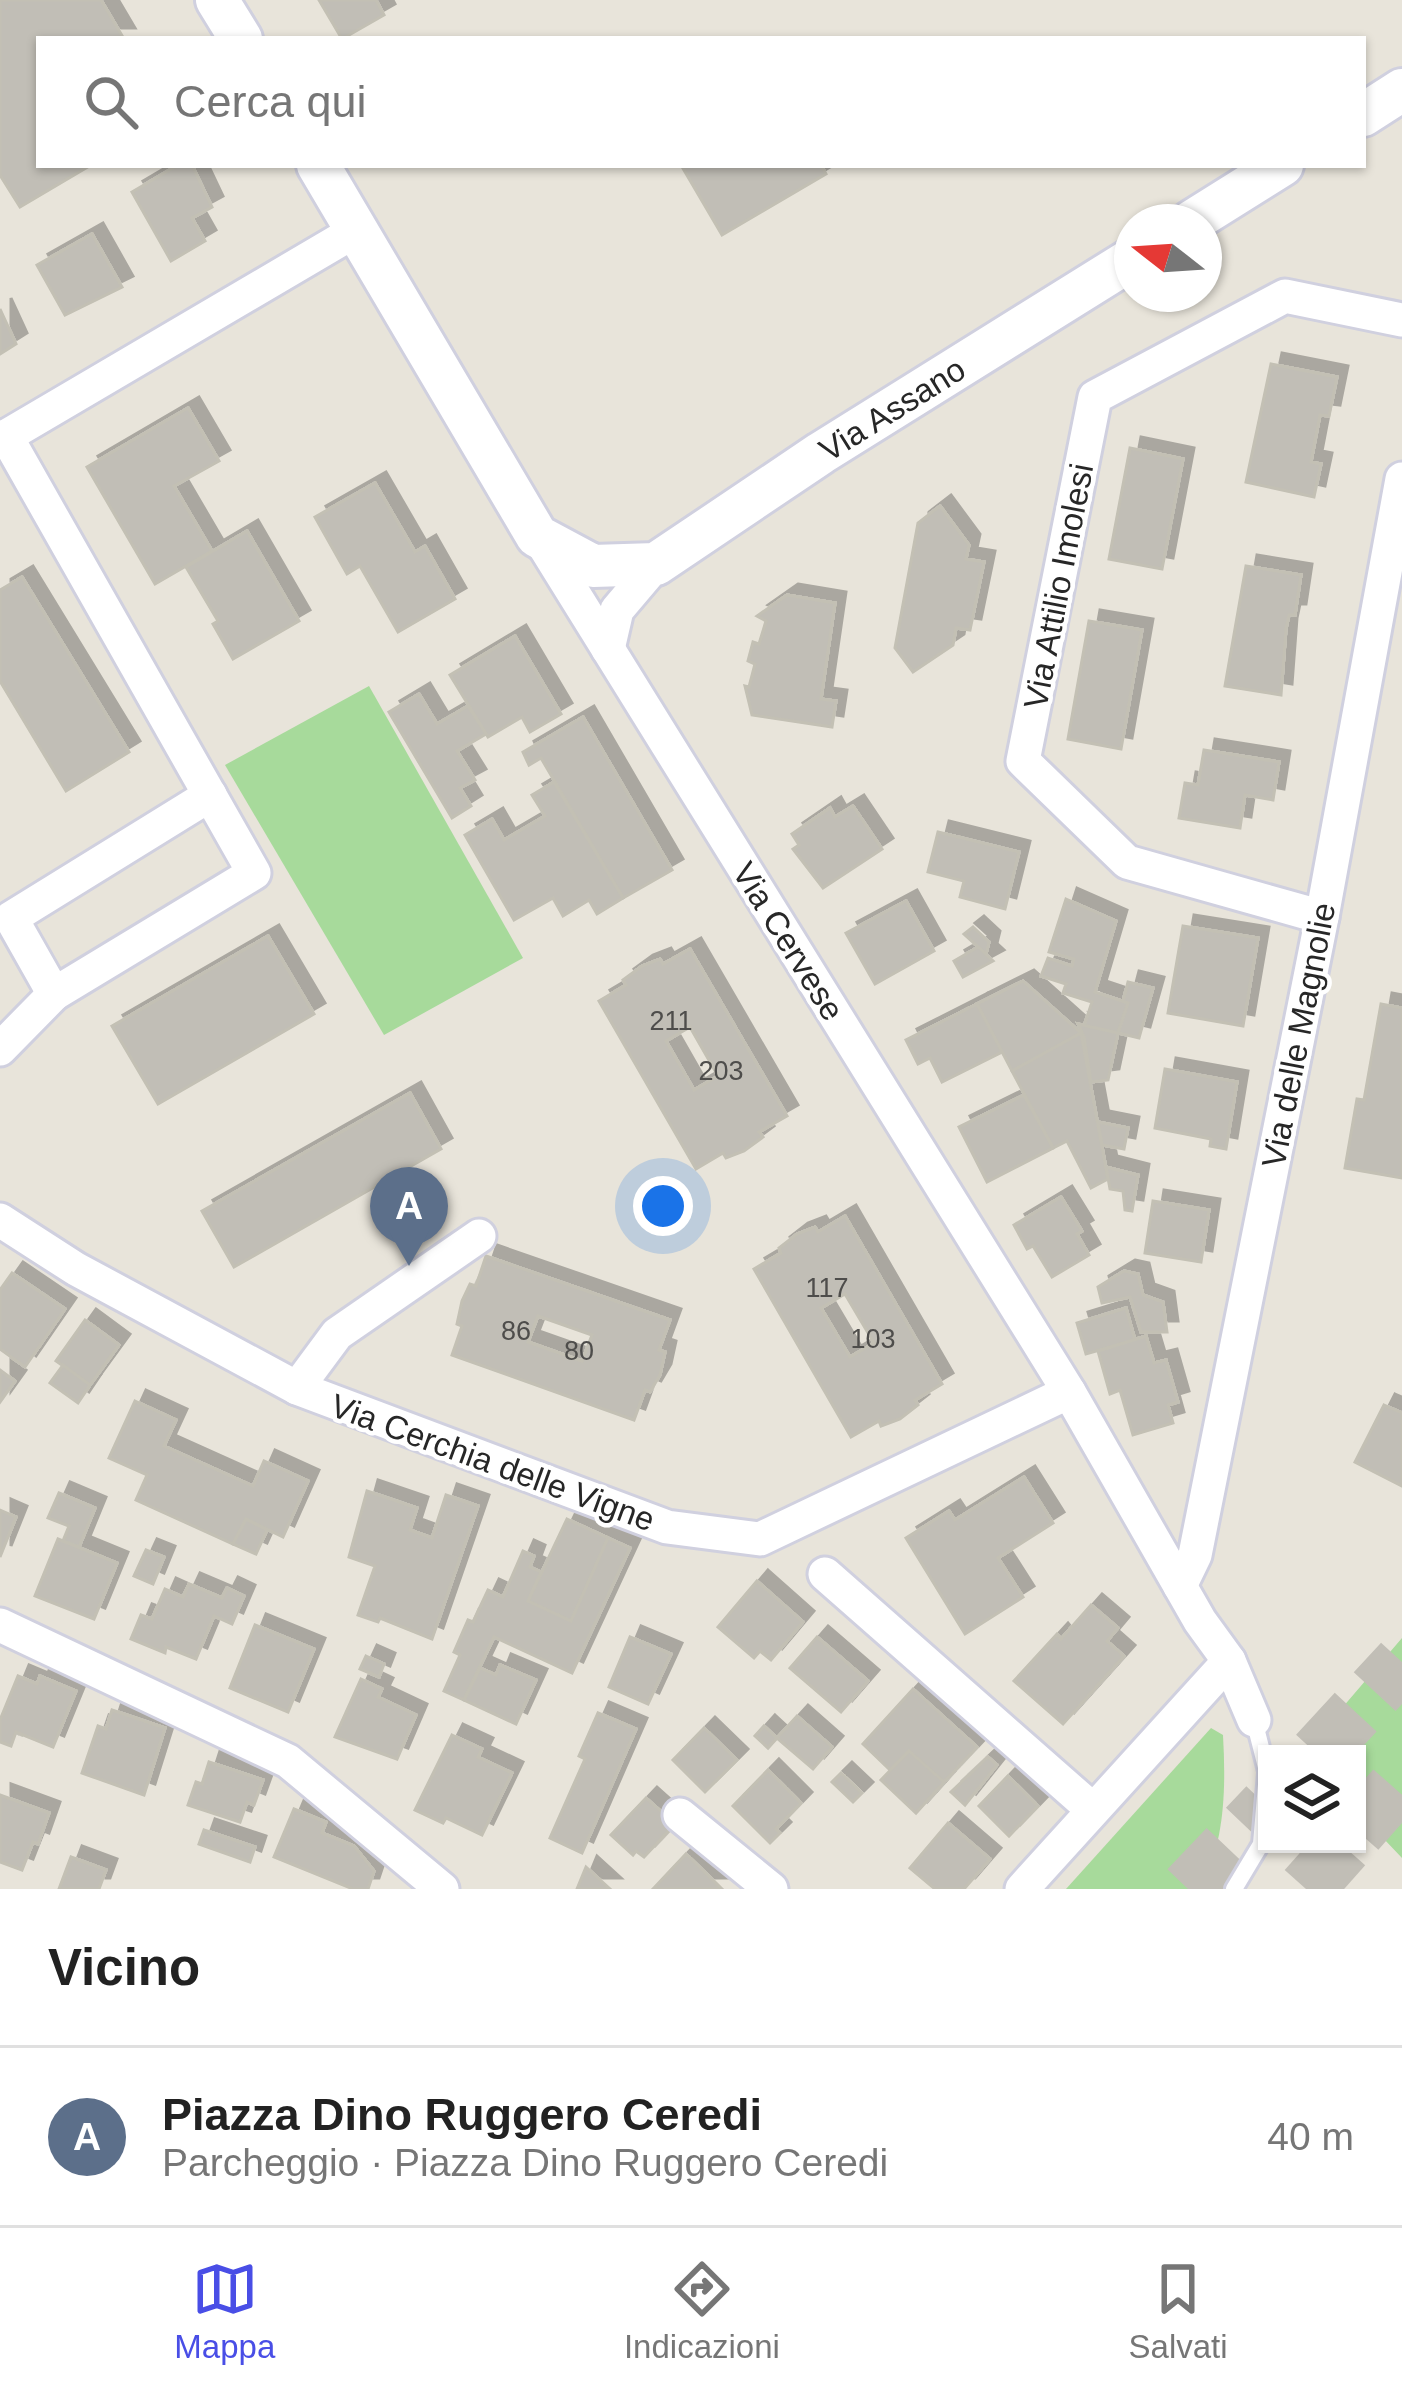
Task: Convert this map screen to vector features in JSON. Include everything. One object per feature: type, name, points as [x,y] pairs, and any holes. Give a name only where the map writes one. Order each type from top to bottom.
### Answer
[{"type":"street","points":[[217,0],[239,36]]},
{"type":"street","points":[[1366,113],[1402,90]]},
{"type":"street","name":"Via Cervese","points":[[320,168],[537,536],[1069,1392],[1180,1586],[1229,1661],[1254,1720]]},
{"type":"street","points":[[1220,204],[1277,168]]},
{"type":"street","points":[[0,1049],[54,994],[254,873],[3,438],[357,230]]},
{"type":"street","name":"Via Assano","points":[[608,649],[617,610],[656,564],[821,453],[1114,270]]},
{"type":"street","name":"Via Attilio Imolesi","points":[[1322,917],[1126,862],[1023,761],[1096,398],[1285,296],[1402,320]]},
{"type":"street","name":"Via delle Magnolie","points":[[1180,1586],[1195,1555],[1322,917],[1402,479]]},
{"type":"street","points":[[537,536],[593,566],[656,564]]},
{"type":"street","points":[[54,994],[11,918],[210,795]]},
{"type":"street","name":"Via Cerchia delle Vigne","points":[[0,1220],[76,1269],[297,1388],[668,1527],[760,1539],[1069,1392]]},
{"type":"street","points":[[297,1388],[337,1334],[479,1236]]},
{"type":"street","points":[[826,1574],[1092,1809]]},
{"type":"street","points":[[0,1625],[288,1761],[442,1889]]},
{"type":"street","points":[[1022,1889],[1229,1661]]},
{"type":"street","points":[[680,1815],[771,1889]]},
{"type":"lane","points":[[1254,1720],[1260,1745]]},
{"type":"lane","points":[[1234,1889],[1258,1849]]},
{"type":"green space","points":[[369,686],[523,958],[384,1035],[225,765]]},
{"type":"green space","points":[[1402,1638],[1402,1858],[1366,1810],[1366,1745],[1331,1745],[1324,1729]]},
{"type":"green space","points":[[1211,1728],[1223,1735],[1224,1795],[1215,1852],[1201,1889],[1066,1889]]},
{"type":"building","points":[[0,0],[101,0],[122,36],[36,36],[36,168],[86,168],[20,207],[0,175]]},
{"type":"building","points":[[319,0],[376,0],[384,15],[340,36]]},
{"type":"building","points":[[173,168],[193,168],[212,207],[192,218],[205,241],[171,261],[132,192]]},
{"type":"building","points":[[683,168],[823,168],[826,174],[722,235]]},
{"type":"building","points":[[92,234],[122,287],[65,315],[37,265]]},
{"type":"building","points":[[0,309],[16,344],[0,354]]},
{"type":"building","points":[[1271,364],[1337,377],[1329,416],[1320,415],[1311,462],[1321,464],[1314,497],[1246,482]]},
{"type":"building","points":[[188,408],[219,461],[174,486],[212,551],[155,584],[87,467]]},
{"type":"building","points":[[1130,448],[1183,459],[1162,569],[1109,559]]},
{"type":"building","points":[[375,483],[415,552],[425,546],[455,599],[398,632],[360,566],[347,574],[315,517]]},
{"type":"building","points":[[940,506],[969,545],[966,559],[984,562],[970,630],[956,628],[953,645],[913,672],[895,648],[918,523]]},
{"type":"building","points":[[247,531],[299,621],[233,659],[213,624],[218,621],[186,567]]},
{"type":"building","points":[[1246,566],[1301,575],[1295,615],[1289,615],[1286,629],[1281,695],[1225,686]]},
{"type":"building","points":[[22,577],[129,752],[66,791],[0,681],[0,590]]},
{"type":"building","points":[[787,595],[835,603],[821,699],[836,701],[832,727],[752,715],[745,686],[749,687],[755,664],[748,661],[766,621],[757,616]]},
{"type":"building","points":[[1089,621],[1142,630],[1121,749],[1068,739]]},
{"type":"building","points":[[515,636],[561,714],[530,732],[522,717],[488,737],[450,675]]},
{"type":"building","points":[[419,694],[437,724],[468,706],[486,734],[457,751],[475,780],[460,788],[471,806],[452,818],[389,712]]},
{"type":"building","points":[[583,717],[672,870],[623,898],[541,758],[529,765],[523,752]]},
{"type":"building","points":[[1204,750],[1279,762],[1273,800],[1245,795],[1240,828],[1179,818],[1185,783],[1198,785]]},
{"type":"building","points":[[554,782],[623,898],[597,914],[589,900],[563,916],[553,898],[514,920],[465,835],[492,819],[504,840],[545,816],[532,795]]},
{"type":"building","points":[[853,806],[882,849],[823,888],[793,849],[799,845],[792,834],[830,808],[835,817]]},
{"type":"building","points":[[938,832],[1019,852],[1005,909],[960,897],[964,881],[928,872]]},
{"type":"building","points":[[1066,899],[1116,921],[1095,992],[1128,1003],[1118,1033],[1084,1026],[1092,1002],[1063,993],[1066,984],[1041,976],[1048,958],[1072,966],[1074,959],[1049,952]]},
{"type":"building","points":[[906,901],[934,951],[875,984],[846,933]]},
{"type":"building","points":[[1183,926],[1258,938],[1243,1026],[1168,1013]]},
{"type":"building","points":[[973,927],[989,942],[986,954],[964,934]]},
{"type":"building","points":[[268,936],[314,1014],[158,1104],[112,1026]]},
{"type":"building","points":[[978,947],[993,961],[963,977],[954,961]]},
{"type":"building","points":[[690,949],[787,1116],[759,1132],[763,1137],[744,1151],[726,1158],[723,1153],[696,1169],[599,1001],[626,985],[623,980],[642,966],[660,959],[663,964]],"holes":[[[690,1027],[718,1076],[694,1090],[666,1041]]]},
{"type":"building","points":[[1023,981],[1081,1033],[1012,1071],[977,1004]]},
{"type":"building","points":[[1128,982],[1153,988],[1139,1038],[1118,1033],[1128,1003],[1123,1001]]},
{"type":"building","points":[[977,1004],[1002,1052],[942,1082],[930,1058],[918,1064],[906,1040]]},
{"type":"building","points":[[1381,1004],[1402,1008],[1402,1178],[1345,1168],[1357,1099],[1364,1100]]},
{"type":"building","points":[[1078,1024],[1118,1033],[1108,1080],[1091,1082]]},
{"type":"building","points":[[1081,1033],[1108,1179],[1091,1188],[1067,1141],[1053,1148],[1012,1071]]},
{"type":"building","points":[[1165,1069],[1237,1082],[1226,1149],[1210,1146],[1211,1139],[1155,1128]]},
{"type":"building","points":[[410,1093],[441,1149],[234,1267],[202,1211]]},
{"type":"building","points":[[1024,1095],[1053,1148],[987,1182],[959,1127]]},
{"type":"building","points":[[1098,1122],[1128,1128],[1124,1149],[1102,1145]]},
{"type":"building","points":[[1106,1167],[1138,1175],[1132,1211],[1125,1210],[1123,1191],[1110,1189]]},
{"type":"building","points":[[1061,1197],[1082,1231],[1077,1234],[1089,1255],[1052,1277],[1033,1246],[1027,1249],[1014,1225]]},
{"type":"building","points":[[1153,1201],[1209,1210],[1201,1262],[1145,1253]]},
{"type":"building","points":[[845,1216],[942,1384],[915,1400],[918,1405],[900,1419],[881,1426],[879,1421],[851,1437],[754,1269],[781,1253],[779,1248],[797,1234],[815,1227],[818,1232]],"holes":[[[845,1294],[874,1343],[850,1357],[821,1308]]]},
{"type":"building","points":[[486,1256],[670,1320],[659,1350],[665,1352],[660,1375],[650,1392],[645,1390],[634,1420],[452,1355],[462,1326],[457,1324],[462,1301],[470,1284],[476,1286]],"holes":[[[538,1316],[592,1335],[582,1361],[528,1342]]]},
{"type":"building","points":[[1124,1271],[1138,1274],[1143,1295],[1163,1302],[1167,1332],[1141,1332],[1130,1297],[1102,1303],[1098,1287]]},
{"type":"building","points":[[12,1273],[65,1309],[25,1367],[0,1349],[0,1290]]},
{"type":"building","points":[[1126,1308],[1135,1340],[1086,1354],[1077,1323]]},
{"type":"building","points":[[85,1320],[119,1345],[90,1385],[56,1361]]},
{"type":"building","points":[[1146,1336],[1154,1363],[1166,1360],[1178,1402],[1168,1405],[1173,1423],[1133,1435],[1120,1390],[1110,1394],[1098,1351]]},
{"type":"building","points":[[63,1365],[90,1385],[78,1403],[50,1383]]},
{"type":"building","points":[[0,1370],[15,1381],[0,1402]]},
{"type":"building","points":[[135,1401],[176,1420],[164,1446],[253,1486],[264,1461],[308,1481],[283,1537],[246,1519],[233,1544],[136,1500],[147,1475],[109,1458]]},
{"type":"building","points":[[1384,1405],[1402,1413],[1402,1486],[1355,1462]]},
{"type":"building","points":[[1024,1477],[1053,1523],[998,1558],[1023,1597],[965,1634],[906,1538],[949,1511],[955,1520]]},
{"type":"building","points":[[367,1491],[417,1508],[410,1530],[432,1538],[446,1495],[478,1506],[432,1639],[380,1618],[378,1622],[358,1615],[375,1566],[349,1557]]},
{"type":"building","points":[[59,1493],[95,1508],[79,1547],[63,1541],[69,1526],[48,1518]]},
{"type":"building","points":[[0,1510],[16,1517],[0,1557]]},
{"type":"building","points":[[246,1519],[267,1530],[256,1554],[233,1544]]},
{"type":"building","points":[[567,1519],[608,1538],[571,1621],[528,1601]]},
{"type":"building","points":[[608,1538],[630,1548],[572,1673],[494,1637],[464,1700],[444,1691],[460,1655],[454,1652],[468,1620],[473,1622],[488,1590],[503,1597],[523,1551],[534,1556],[530,1567],[541,1572],[528,1601],[571,1621]]},
{"type":"building","points":[[58,1539],[117,1563],[94,1619],[35,1596]]},
{"type":"building","points":[[146,1550],[164,1557],[153,1584],[134,1576]]},
{"type":"building","points":[[757,1581],[803,1622],[771,1660],[760,1651],[754,1658],[718,1627]]},
{"type":"building","points":[[189,1584],[222,1598],[227,1588],[244,1596],[232,1624],[214,1616],[196,1659],[131,1639],[141,1615],[152,1619],[165,1589],[183,1597]]},
{"type":"building","points":[[1091,1605],[1118,1628],[1107,1641],[1124,1656],[1063,1724],[1014,1681]]},
{"type":"building","points":[[255,1625],[314,1649],[288,1712],[230,1688]]},
{"type":"building","points":[[630,1637],[671,1654],[648,1704],[609,1687]]},
{"type":"building","points":[[817,1637],[868,1681],[841,1712],[790,1668]]},
{"type":"building","points":[[366,1656],[384,1664],[379,1677],[360,1669]]},
{"type":"building","points":[[500,1665],[536,1680],[516,1724],[464,1700],[480,1668],[496,1675]]},
{"type":"building","points":[[18,1676],[37,1684],[40,1676],[76,1691],[53,1747],[16,1732],[11,1746],[0,1742],[0,1720]]},
{"type":"building","points":[[361,1679],[382,1689],[378,1697],[416,1715],[397,1759],[335,1737]]},
{"type":"building","points":[[913,1689],[977,1747],[944,1782],[909,1751],[890,1770],[863,1744]]},
{"type":"building","points":[[112,1710],[165,1728],[144,1795],[82,1773],[98,1726],[106,1729]]},
{"type":"building","points":[[598,1713],[636,1729],[582,1853],[550,1838],[585,1759],[579,1756]]},
{"type":"building","points":[[797,1716],[832,1747],[813,1769],[777,1738]]},
{"type":"building","points":[[764,1726],[777,1738],[768,1748],[755,1736]]},
{"type":"building","points":[[704,1728],[737,1760],[705,1792],[673,1760]]},
{"type":"building","points":[[452,1735],[482,1749],[478,1757],[512,1773],[482,1835],[415,1810]]},
{"type":"building","points":[[909,1751],[944,1782],[916,1813],[881,1780]]},
{"type":"building","points":[[988,1757],[997,1765],[965,1805],[951,1792]]},
{"type":"building","points":[[209,1762],[263,1780],[254,1805],[247,1802],[240,1822],[188,1805]]},
{"type":"building","points":[[768,1770],[801,1803],[776,1829],[780,1833],[770,1843],[733,1806]]},
{"type":"building","points":[[841,1773],[862,1793],[853,1802],[832,1782]]},
{"type":"building","points":[[1008,1776],[1038,1806],[1009,1836],[979,1806]]},
{"type":"building","points":[[0,1795],[49,1813],[22,1870],[0,1862]]},
{"type":"building","points":[[646,1798],[675,1824],[644,1857],[636,1851],[633,1855],[611,1835]]},
{"type":"building","points":[[294,1809],[326,1822],[322,1833],[354,1846],[374,1871],[368,1889],[353,1889],[274,1857]]},
{"type":"building","points":[[948,1823],[990,1859],[964,1889],[935,1889],[910,1868]]},
{"type":"building","points":[[204,1830],[255,1847],[250,1862],[199,1844]]},
{"type":"building","points":[[686,1854],[712,1879],[722,1889],[653,1889]]},
{"type":"building","points":[[71,1857],[106,1870],[99,1889],[59,1889]]},
{"type":"building","points":[[586,1867],[610,1889],[577,1889]]},
{"type":"tunnel","points":[[1325,1745],[1402,1662]]},
{"type":"tunnel","points":[[1366,1821],[1402,1780]]},
{"type":"tunnel","points":[[1188,1889],[1258,1815]]},
{"type":"tunnel","points":[[1306,1889],[1338,1853]]},
{"type":"place","name":"Piazza Dino Ruggero Ceredi","points":[[409,1266]]}]
